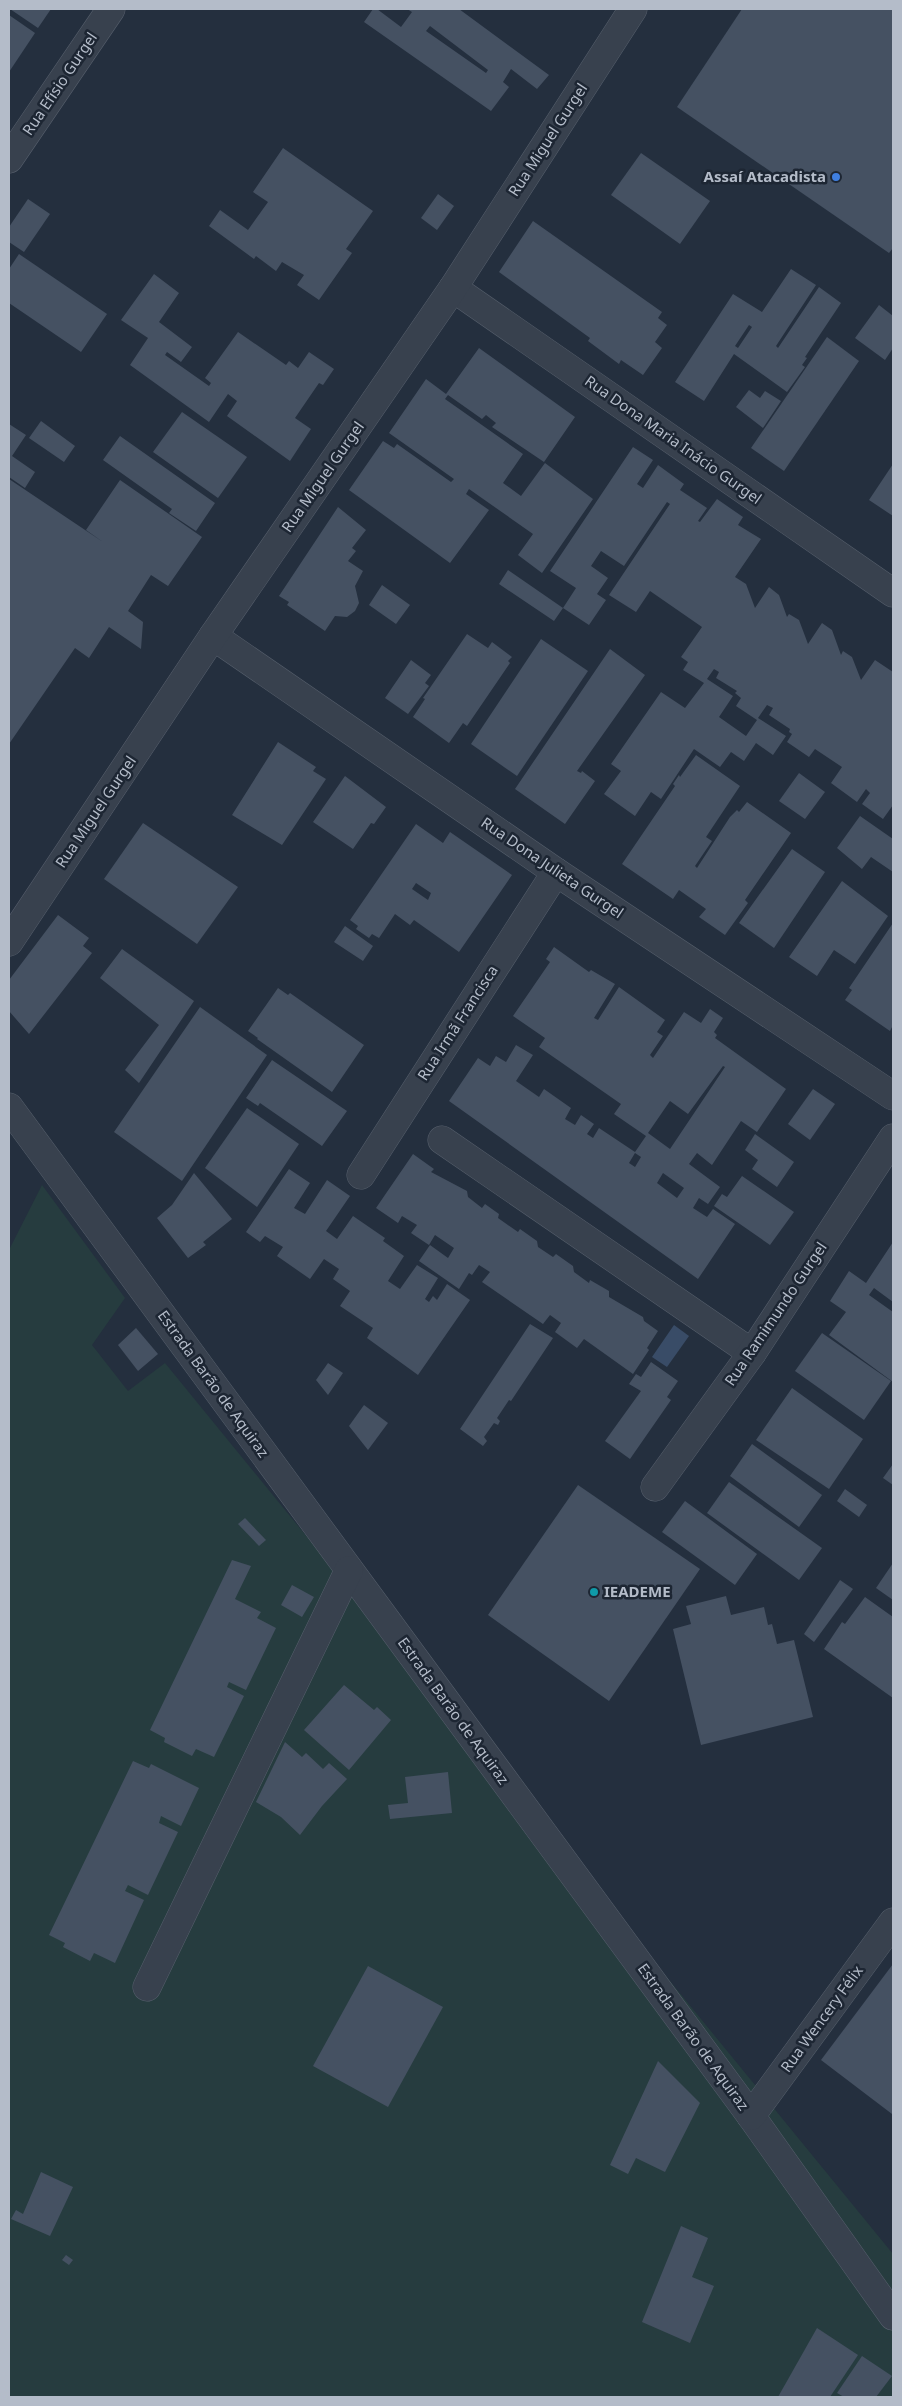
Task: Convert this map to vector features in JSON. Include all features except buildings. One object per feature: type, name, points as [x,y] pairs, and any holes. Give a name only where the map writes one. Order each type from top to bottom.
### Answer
[{"type":"street","name":"Rua Efísio Gurgel","points":[[9,159],[111,9]]},
{"type":"street","name":"Rua Miguel Gurgel","points":[[9,942],[213,636],[453,288],[634,9]]},
{"type":"street","name":"Rua Dona Maria Inácio Gurgel","points":[[453,288],[893,592]]},
{"type":"street","name":"Rua Dona Julieta Gurgel","points":[[213,636],[556,872],[893,1096]]},
{"type":"street","name":"Rua Irmã Francisca","points":[[361,1175],[556,872]]},
{"type":"street","name":"Estrada Barão de Aquiraz","points":[[9,1107],[751,2116],[893,2316]]},
{"type":"street","name":"Rua Ramimundo Gurgel","points":[[655,1487],[752,1353],[893,1138]]},
{"type":"street","points":[[442,1140],[752,1353]]},
{"type":"street","points":[[147,1988],[349,1570]]},
{"type":"street","name":"Rua Wencery Félix","points":[[751,2116],[893,1922]]},
{"type":"green space","points":[[42,1185],[125,1298],[92,1345],[128,1391],[165,1363],[893,2254],[893,2397],[9,2397],[9,1250]]},
{"type":"water","points":[[674,1325],[689,1336],[667,1367],[652,1357]]},
{"type":"place","name":"Assaí Atacadista","points":[[836,177]]},
{"type":"place","name":"IEADEME","points":[[594,1592]]}]
